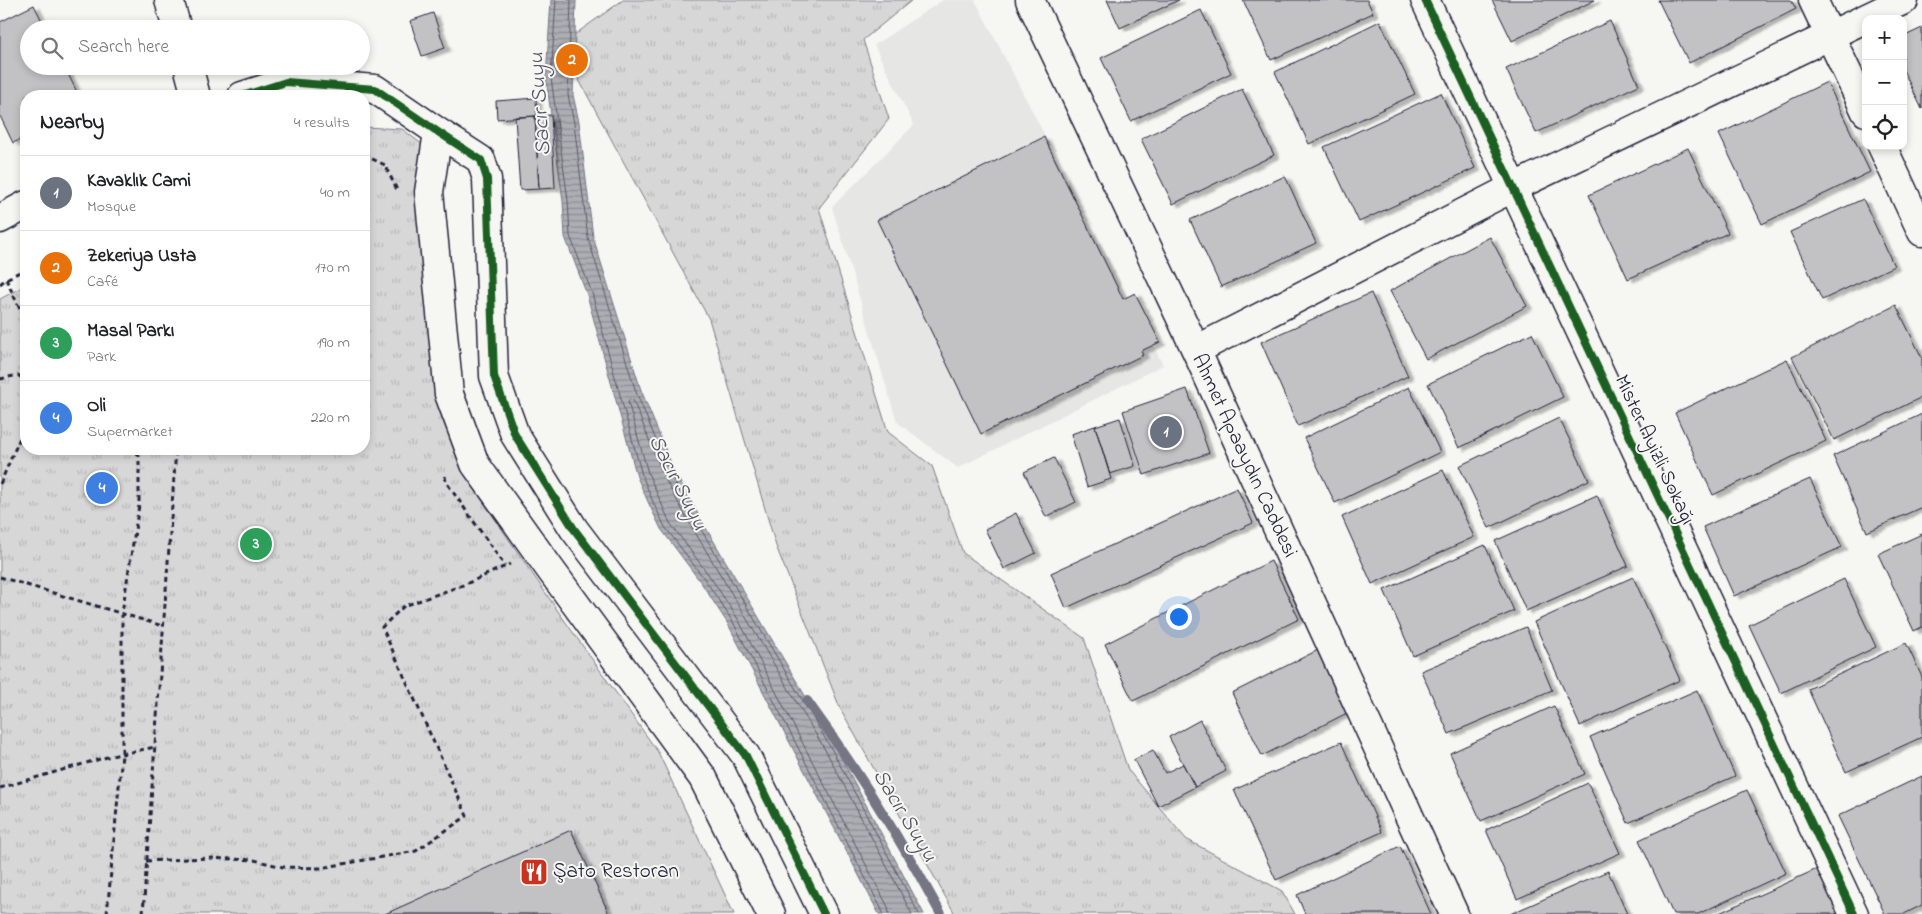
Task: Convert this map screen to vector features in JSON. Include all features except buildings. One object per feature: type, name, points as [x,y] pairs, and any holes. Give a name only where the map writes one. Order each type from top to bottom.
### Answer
[{"type":"street","points":[[169,0],[175,20]]},
{"type":"street","name":"Ahmet Apaaydın Caddesi","points":[[1030,0],[1196,350],[1454,914]]},
{"type":"street","name":"Mister Ayizli Sokağı","points":[[1425,0],[1854,914]]},
{"type":"street","points":[[1813,0],[1863,105]]},
{"type":"street","points":[[1196,350],[1512,188],[1904,0]]},
{"type":"street","points":[[190,75],[194,90]]},
{"type":"street","points":[[261,90],[286,82],[375,89],[482,160],[487,179],[494,376],[515,435],[574,529],[746,756],[824,914]]},
{"type":"street","points":[[438,132],[429,192],[449,394],[476,464],[550,569],[703,778],[771,914]]},
{"type":"street","points":[[1884,150],[1922,232]]},
{"type":"street","points":[[0,219],[20,208]]},
{"type":"path","points":[[0,284],[20,272]]},
{"type":"path","points":[[6,279],[20,309]]},
{"type":"path","points":[[0,379],[18,375],[20,376]]},
{"type":"path","points":[[0,484],[20,438]]},
{"type":"path","points":[[107,914],[122,754],[122,613],[139,505],[138,455]]},
{"type":"path","points":[[143,914],[176,455]]},
{"type":"path","points":[[146,861],[208,858],[254,860],[283,867],[320,868],[416,851],[467,816],[382,627],[404,606],[466,584],[514,563]]},
{"type":"path","points":[[0,577],[163,626]]},
{"type":"path","points":[[0,788],[90,761],[155,747]]},
{"type":"shaded area","points":[[943,0],[975,0],[1163,365],[958,468],[897,422],[832,207],[914,125],[874,45]]},
{"type":"green space","points":[[623,0],[912,0],[863,40],[889,119],[819,208],[888,432],[932,466],[963,553],[1084,638],[1128,770],[1186,839],[1282,891],[1295,914],[955,914],[840,708],[776,546],[709,319],[560,45]]},
{"type":"green space","points":[[370,127],[402,129],[423,145],[439,401],[464,474],[658,752],[734,914],[0,914],[0,299],[20,288],[20,455],[370,455]]},
{"type":"water","points":[[551,0],[576,0],[573,95],[579,122],[593,237],[641,390],[675,473],[836,748],[924,914],[879,914],[728,624],[702,584],[661,529],[637,477],[587,295],[565,237],[563,201],[546,78]]},
{"type":"waterway","name":"Sacır Suyu","points":[[807,701],[878,805],[941,914]]},
{"type":"cycle path","points":[[1425,0],[1854,914]]},
{"type":"cycle path","points":[[261,90],[286,82],[375,89],[481,160],[487,179],[494,376],[515,435],[574,529],[746,756],[824,914]]},
{"type":"place","name":"Zekeriya Usta","points":[[572,60]]},
{"type":"place","name":"Kavaklık Cami","points":[[1166,432]]},
{"type":"place","name":"Oli","points":[[102,488]]},
{"type":"place","name":"Masal Parkı","points":[[256,544]]},
{"type":"place","name":"Şato Restoran","points":[[534,872]]}]
